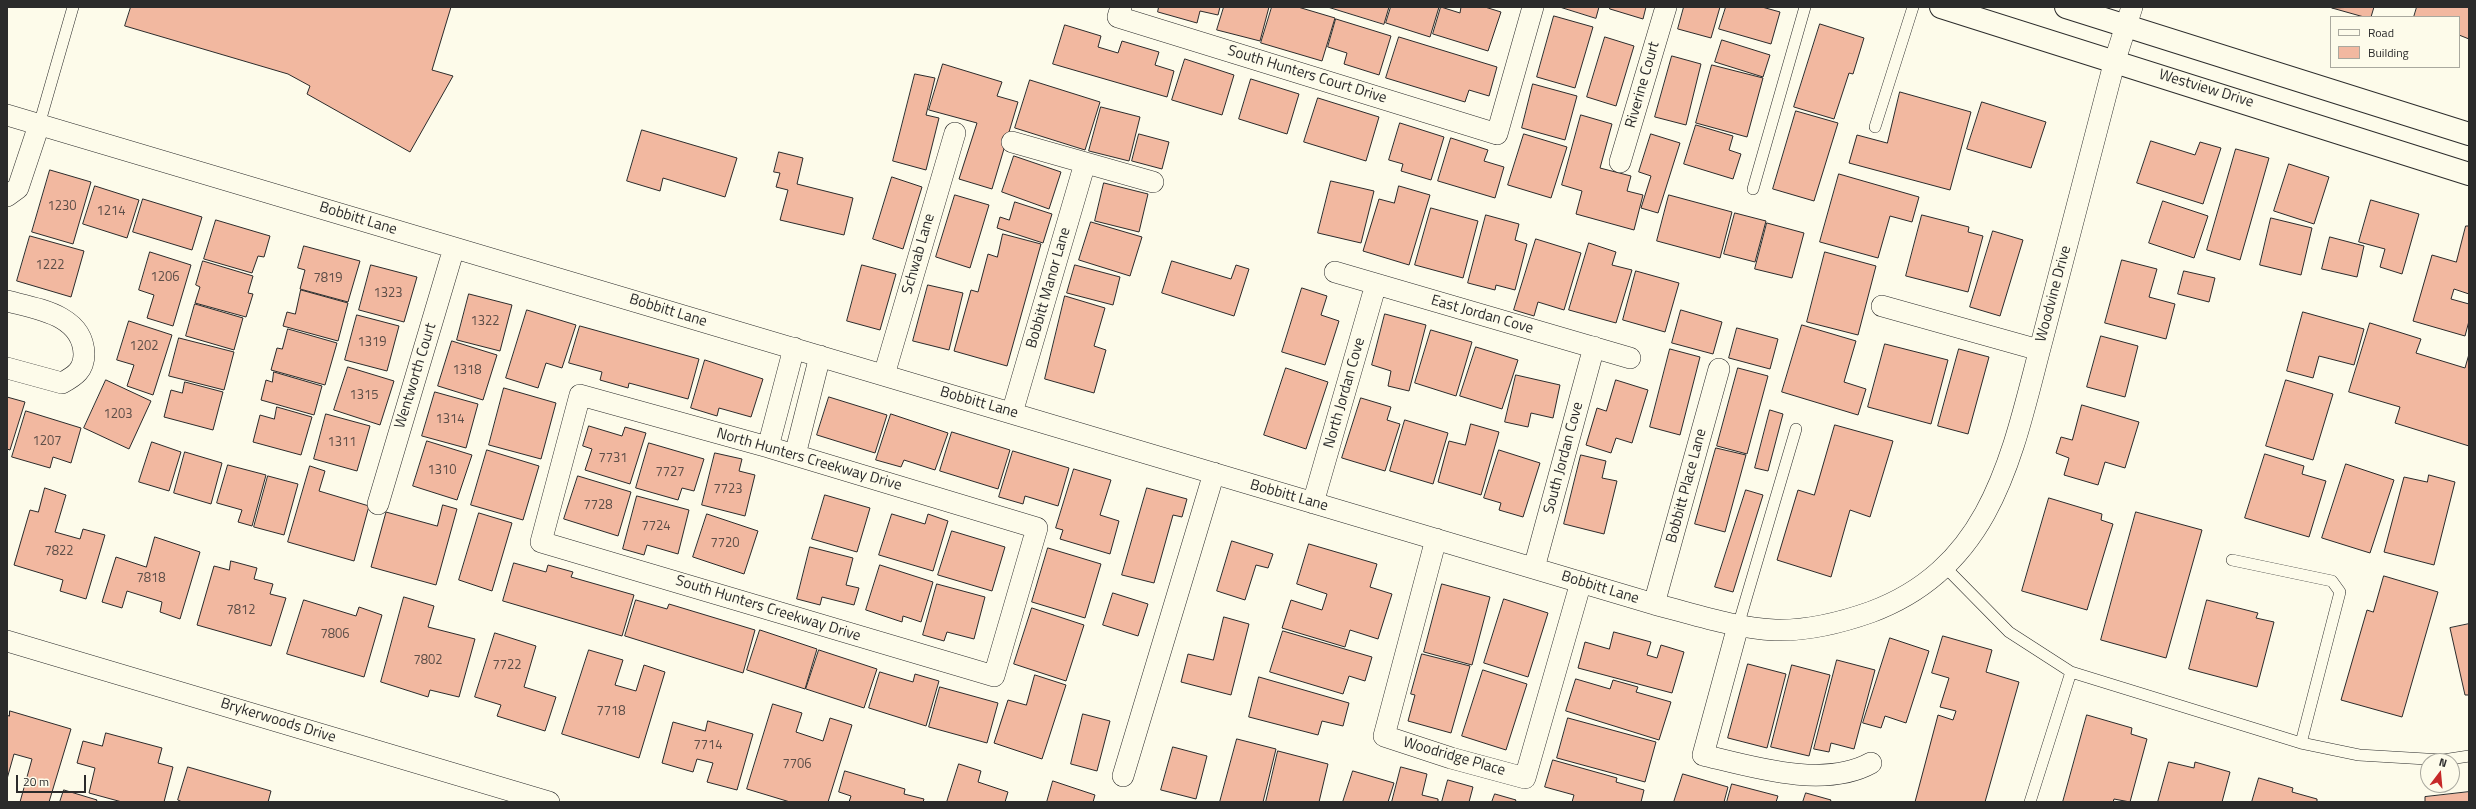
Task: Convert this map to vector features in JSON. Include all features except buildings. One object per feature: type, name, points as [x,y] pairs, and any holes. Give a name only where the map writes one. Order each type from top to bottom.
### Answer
[{"type":"main road","name":"Westview Drive","points":[[1941,7],[2115,60],[2469,174]]},
{"type":"main road","points":[[2066,7],[2130,16],[2469,134]]},
{"type":"street","name":"South Hunters Court Drive","points":[[1119,12],[1497,134],[1533,7]]},
{"type":"street","name":"Riverine Court","points":[[1620,162],[1666,7]]},
{"type":"street","name":"Woodvine Drive","points":[[1944,566],[1961,550],[1974,531],[1998,487],[2018,437],[2039,350],[2115,60],[2130,16]]},
{"type":"street","name":"Bobbitt Lane","points":[[8,119],[39,125],[1654,604],[1738,626],[1775,630],[1799,629],[1853,619],[1902,598],[1944,566]]},
{"type":"street","points":[[7,196],[18,188],[39,125]]},
{"type":"street","name":"Schwab Lane","points":[[884,376],[955,133]]},
{"type":"street","points":[[1012,142],[1153,182]]},
{"type":"street","name":"Bobbitt Manor Lane","points":[[1012,413],[1085,163]]},
{"type":"street","name":"Wentworth Court","points":[[378,504],[454,248]]},
{"type":"street","name":"East Jordan Cove","points":[[1335,272],[1630,358]]},
{"type":"street","name":"North Jordan Cove","points":[[1313,502],[1376,284]]},
{"type":"street","points":[[7,301],[44,310],[64,319],[77,330],[83,342],[84,360],[78,374],[62,383],[7,368]]},
{"type":"street","points":[[1882,306],[2039,350]]},
{"type":"street","name":"South Jordan Cove","points":[[1534,568],[1594,347]]},
{"type":"street","points":[[768,447],[794,348]]},
{"type":"street","points":[[795,455],[820,356]]},
{"type":"street","name":"Bobbitt Place Lane","points":[[1654,604],[1719,369]]},
{"type":"street","name":"North Hunters Creekway Drive","points":[[541,542],[580,395],[768,447],[1037,528],[994,676]]},
{"type":"street","points":[[1123,776],[1214,473]]},
{"type":"street","name":"Woodridge Place","points":[[1436,539],[1384,736],[1451,758],[1525,778],[1580,582]]},
{"type":"street","name":"South Hunters Creekway Drive","points":[[541,542],[994,676]]},
{"type":"street","points":[[1738,626],[1703,755],[1752,767],[1812,774],[1837,775],[1856,772],[1871,764]]},
{"type":"street","name":"Brykerwoods Drive","points":[[7,641],[549,802]]},
{"type":"lane","points":[[39,125],[73,7]]},
{"type":"lane","points":[[1753,189],[1805,7]]},
{"type":"lane","points":[[1875,127],[1913,7]]},
{"type":"lane","points":[[1738,626],[1796,429]]},
{"type":"lane","points":[[2232,560],[2332,581],[2340,592],[2301,742]]},
{"type":"lane","points":[[1944,566],[2009,632],[2071,672],[2301,742],[2359,755],[2443,760],[2469,756]]},
{"type":"lane","points":[[2030,802],[2071,672]]}]
